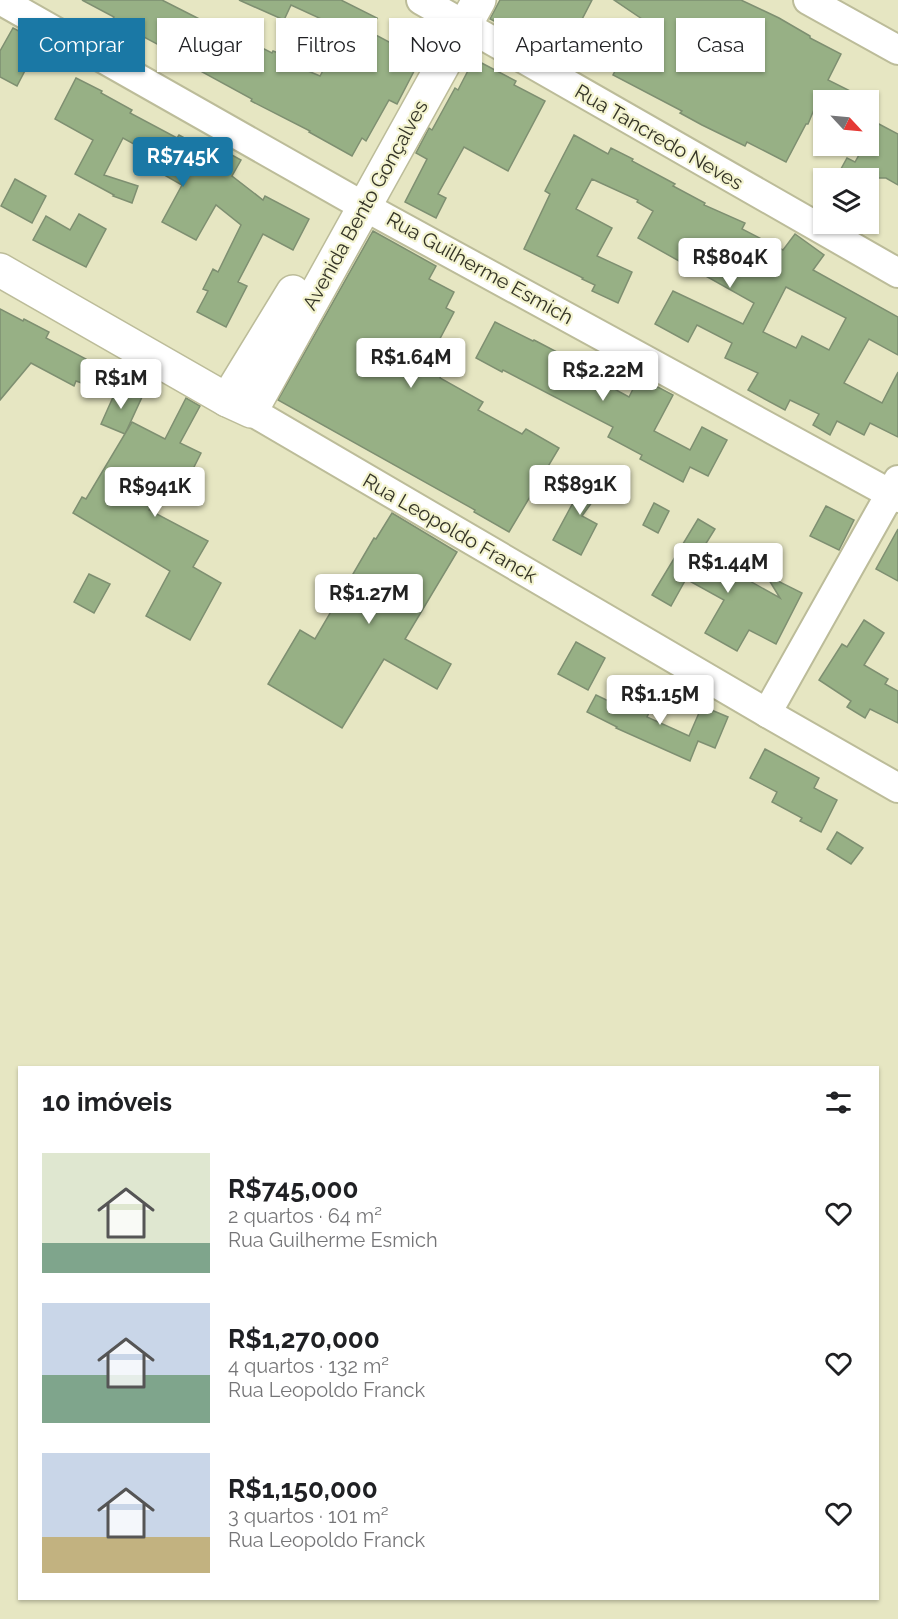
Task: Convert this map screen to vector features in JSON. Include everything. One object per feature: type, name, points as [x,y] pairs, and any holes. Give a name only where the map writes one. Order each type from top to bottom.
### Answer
[{"type":"main road","name":"Avenida Bento Gonçalves","points":[[239,406],[357,201],[454,8]]},
{"type":"main road","name":"Rua Leopoldo Franck","points":[[0,270],[239,406]]},
{"type":"street","name":"Rua Guilherme Esmich","points":[[0,0],[357,201],[895,491]]},
{"type":"street","points":[[808,0],[898,50]]},
{"type":"street","name":"Rua Tancredo Neves","points":[[454,8],[898,273]]},
{"type":"street","name":"Rua Leopoldo Franck","points":[[239,406],[898,788]]},
{"type":"street","points":[[767,713],[895,491]]},
{"type":"building","points":[[82,0],[162,0],[197,18],[157,18],[157,44],[145,38],[145,18],[114,17]]},
{"type":"building","points":[[239,0],[341,0],[377,18],[319,18],[291,5],[285,18],[280,18]]},
{"type":"building","points":[[500,0],[592,0],[583,18],[494,18],[494,21],[490,19]]},
{"type":"building","points":[[614,0],[741,0],[779,18],[841,54],[828,80],[848,90],[813,90],[813,112],[786,162],[747,142],[745,146],[702,125],[680,113],[682,111],[613,75],[615,72],[664,72],[664,18],[641,18]]},
{"type":"building","points":[[13,28],[18,31],[18,72],[24,72],[17,86],[0,77],[0,51]]},
{"type":"building","points":[[377,36],[389,42],[389,72],[414,72],[397,104],[389,100],[366,141],[362,138],[352,156],[310,131],[251,101],[252,99],[202,72],[264,72],[264,49],[272,53],[276,52],[276,72],[310,72],[320,76],[322,72],[377,72]]},
{"type":"building","points":[[482,63],[494,69],[494,72],[499,72],[516,81],[514,85],[545,101],[508,171],[464,147],[438,194],[446,198],[436,218],[405,202],[427,159],[416,153],[429,128],[432,130],[455,88],[458,90],[467,72],[482,72]]},
{"type":"building","points":[[76,78],[132,110],[130,113],[177,138],[179,135],[203,148],[207,141],[241,160],[232,176],[263,200],[265,196],[309,219],[293,250],[263,234],[238,282],[247,286],[226,327],[197,312],[208,291],[203,289],[213,269],[218,272],[241,225],[216,205],[196,240],[162,222],[182,185],[159,172],[165,161],[123,138],[104,175],[138,186],[132,203],[113,196],[75,174],[93,140],[55,119]]},
{"type":"building","points":[[879,124],[898,134],[898,185],[886,178],[879,178],[879,168],[842,168],[847,158],[855,162],[858,156],[879,156]]},
{"type":"building","points":[[574,135],[608,154],[611,148],[633,159],[632,161],[705,203],[704,205],[745,223],[742,229],[783,250],[795,234],[824,255],[813,270],[898,317],[898,355],[869,339],[844,383],[882,403],[898,372],[898,437],[870,423],[864,435],[837,421],[830,435],[813,425],[819,414],[790,400],[785,410],[748,390],[758,373],[725,358],[732,343],[697,325],[688,342],[655,324],[673,291],[743,324],[754,303],[638,238],[653,211],[637,202],[638,200],[592,179],[576,209],[612,228],[597,256],[632,272],[618,303],[592,291],[595,285],[583,278],[524,249],[550,194],[545,191]],"holes":[[[786,287],[846,318],[829,350],[802,336],[796,348],[763,332]]]},
{"type":"building","points":[[15,179],[46,196],[32,223],[1,206]]},
{"type":"building","points":[[79,214],[106,229],[86,267],[33,240],[46,216],[70,230]]},
{"type":"building","points":[[373,231],[436,266],[429,279],[454,292],[446,308],[454,312],[425,367],[483,402],[478,410],[522,434],[526,429],[559,448],[509,532],[474,512],[475,510],[278,400]]},
{"type":"building","points":[[0,309],[49,332],[46,338],[86,359],[83,365],[110,375],[104,391],[76,381],[74,386],[31,363],[0,400]]},
{"type":"building","points":[[495,322],[597,373],[594,378],[629,397],[639,377],[673,395],[654,431],[690,450],[702,427],[727,440],[708,476],[690,467],[683,482],[640,459],[642,455],[608,437],[613,427],[476,358]]},
{"type":"building","points":[[118,386],[142,397],[125,434],[101,424]]},
{"type":"building","points":[[186,398],[200,406],[180,443],[201,453],[182,491],[165,483],[149,510],[208,541],[193,567],[221,583],[190,640],[146,616],[170,571],[73,513],[82,497],[86,499],[132,422],[165,439]]},
{"type":"building","points":[[587,470],[606,483],[582,516],[597,524],[581,555],[553,540],[582,486],[578,483]]},
{"type":"building","points":[[654,503],[669,511],[658,533],[643,525]]},
{"type":"building","points":[[826,506],[854,520],[839,550],[810,536]]},
{"type":"building","points":[[392,513],[457,552],[405,639],[451,664],[437,689],[384,659],[342,728],[268,684],[300,630],[315,639],[374,538],[376,539]]},
{"type":"building","points":[[698,519],[715,529],[700,553],[780,598],[766,575],[802,593],[776,644],[749,630],[737,651],[705,633],[724,600],[686,579],[671,606],[652,595]]},
{"type":"building","points":[[898,529],[898,581],[876,569]]},
{"type":"building","points":[[89,574],[110,584],[94,613],[74,602]]},
{"type":"building","points":[[864,620],[884,633],[864,665],[888,679],[885,684],[898,691],[898,723],[870,709],[865,718],[847,707],[851,701],[819,680],[842,644],[847,647]]},
{"type":"building","points":[[576,642],[605,658],[588,690],[558,674]]},
{"type":"building","points":[[596,695],[625,709],[630,698],[652,707],[647,717],[689,736],[702,706],[728,717],[715,748],[698,741],[690,761],[616,728],[587,712]]},
{"type":"building","points":[[765,749],[819,778],[814,788],[837,800],[821,832],[800,821],[802,818],[772,802],[777,792],[750,778]]},
{"type":"building","points":[[837,832],[863,848],[851,864],[827,849]]}]
